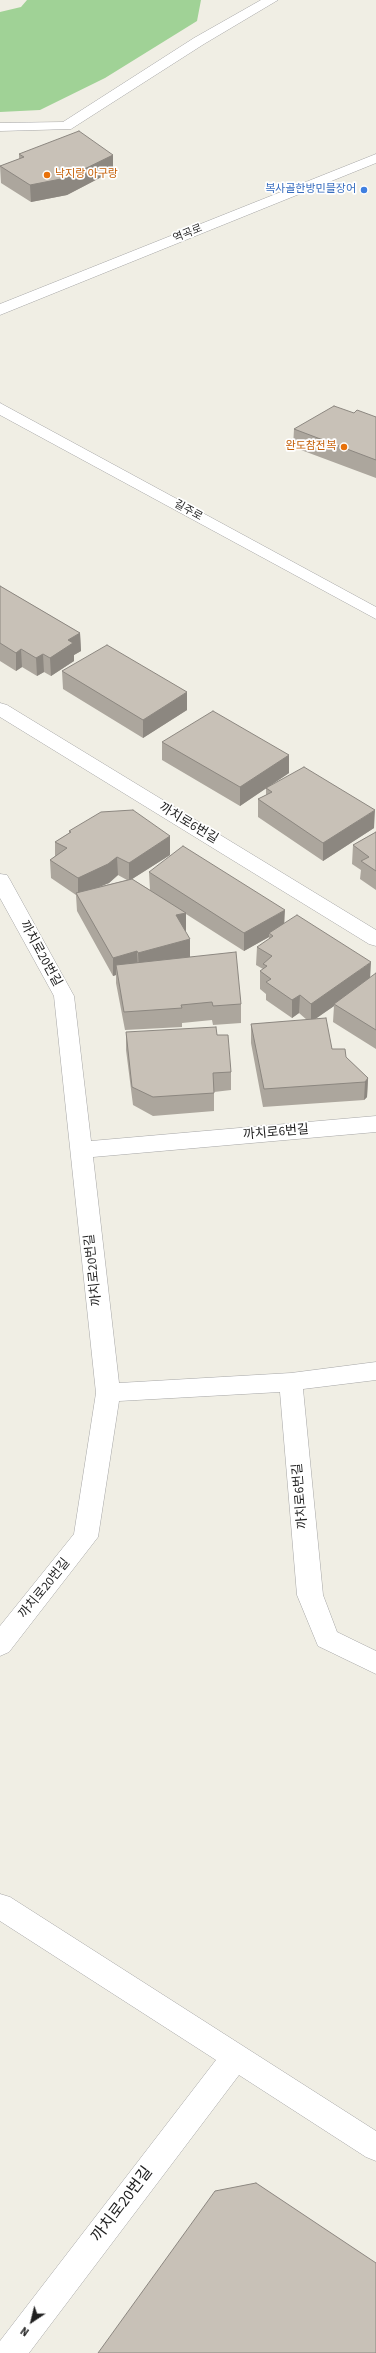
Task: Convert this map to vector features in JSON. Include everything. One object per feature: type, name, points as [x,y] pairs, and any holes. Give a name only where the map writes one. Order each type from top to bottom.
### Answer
[{"type":"street","points":[[0,127],[66,126],[199,41],[271,0]]},
{"type":"street","name":"역곡로","points":[[0,310],[376,158]]},
{"type":"street","name":"길주로","points":[[0,408],[376,614]]},
{"type":"street","name":"까치로6번길","points":[[0,709],[376,939]]},
{"type":"street","name":"까치로20번길","points":[[0,880],[64,996],[108,1393],[86,1537],[0,1645]]},
{"type":"street","name":"까치로6번길","points":[[81,1150],[376,1124]]},
{"type":"street","points":[[108,1393],[290,1382],[376,1371]]},
{"type":"street","name":"까치로6번길","points":[[290,1382],[310,1595],[327,1639],[376,1663]]},
{"type":"street","points":[[0,1906],[376,2147]]},
{"type":"street","name":"까치로20번길","points":[[10,2353],[236,2057]]},
{"type":"green space","points":[[27,0],[201,0],[197,21],[105,78],[40,110],[0,112],[0,12],[21,7]]},
{"type":"building","points":[[79,131],[113,155],[66,178],[30,185],[0,166],[24,157],[19,154]]},
{"type":"building","points":[[334,406],[354,413],[357,410],[376,417],[376,460],[294,429]]},
{"type":"building","points":[[0,586],[80,633],[68,640],[73,643],[50,658],[43,654],[36,658],[21,649],[16,653],[0,643]]},
{"type":"building","points":[[107,645],[187,692],[143,720],[62,671]]},
{"type":"building","points":[[213,711],[289,755],[240,787],[162,742]]},
{"type":"building","points":[[304,767],[375,810],[323,843],[258,799],[272,792],[266,788]]},
{"type":"building","points":[[133,810],[170,836],[129,863],[117,857],[108,864],[78,878],[50,860],[67,848],[55,842],[71,832],[69,831],[101,812]]},
{"type":"building","points":[[376,832],[376,871],[361,861],[369,857],[353,845]]},
{"type":"building","points":[[183,846],[285,910],[244,933],[149,872]]},
{"type":"building","points":[[132,879],[186,913],[176,915],[190,939],[113,958],[76,893]]},
{"type":"building","points":[[297,915],[371,962],[311,1004],[300,995],[292,1000],[266,982],[271,979],[260,971],[267,966],[263,964],[272,956],[257,947],[273,936],[269,933]]},
{"type":"building","points":[[236,952],[241,1004],[213,1006],[212,1002],[181,1005],[182,1008],[124,1012],[116,965]]},
{"type":"building","points":[[376,973],[376,1030],[334,1004]]},
{"type":"building","points":[[326,1018],[332,1049],[345,1049],[346,1057],[368,1078],[365,1082],[264,1089],[251,1024]]},
{"type":"building","points":[[216,1027],[217,1035],[228,1035],[231,1072],[213,1073],[214,1093],[153,1097],[132,1087],[126,1032]]},
{"type":"building","points":[[256,2183],[376,2263],[376,2353],[98,2353],[215,2191]]},
{"type":"place","name":"낙지랑 아구랑","points":[[47,175]]},
{"type":"place","name":"복사골한방민믈장어","points":[[364,190]]},
{"type":"place","name":"완도참전복","points":[[344,447]]}]
